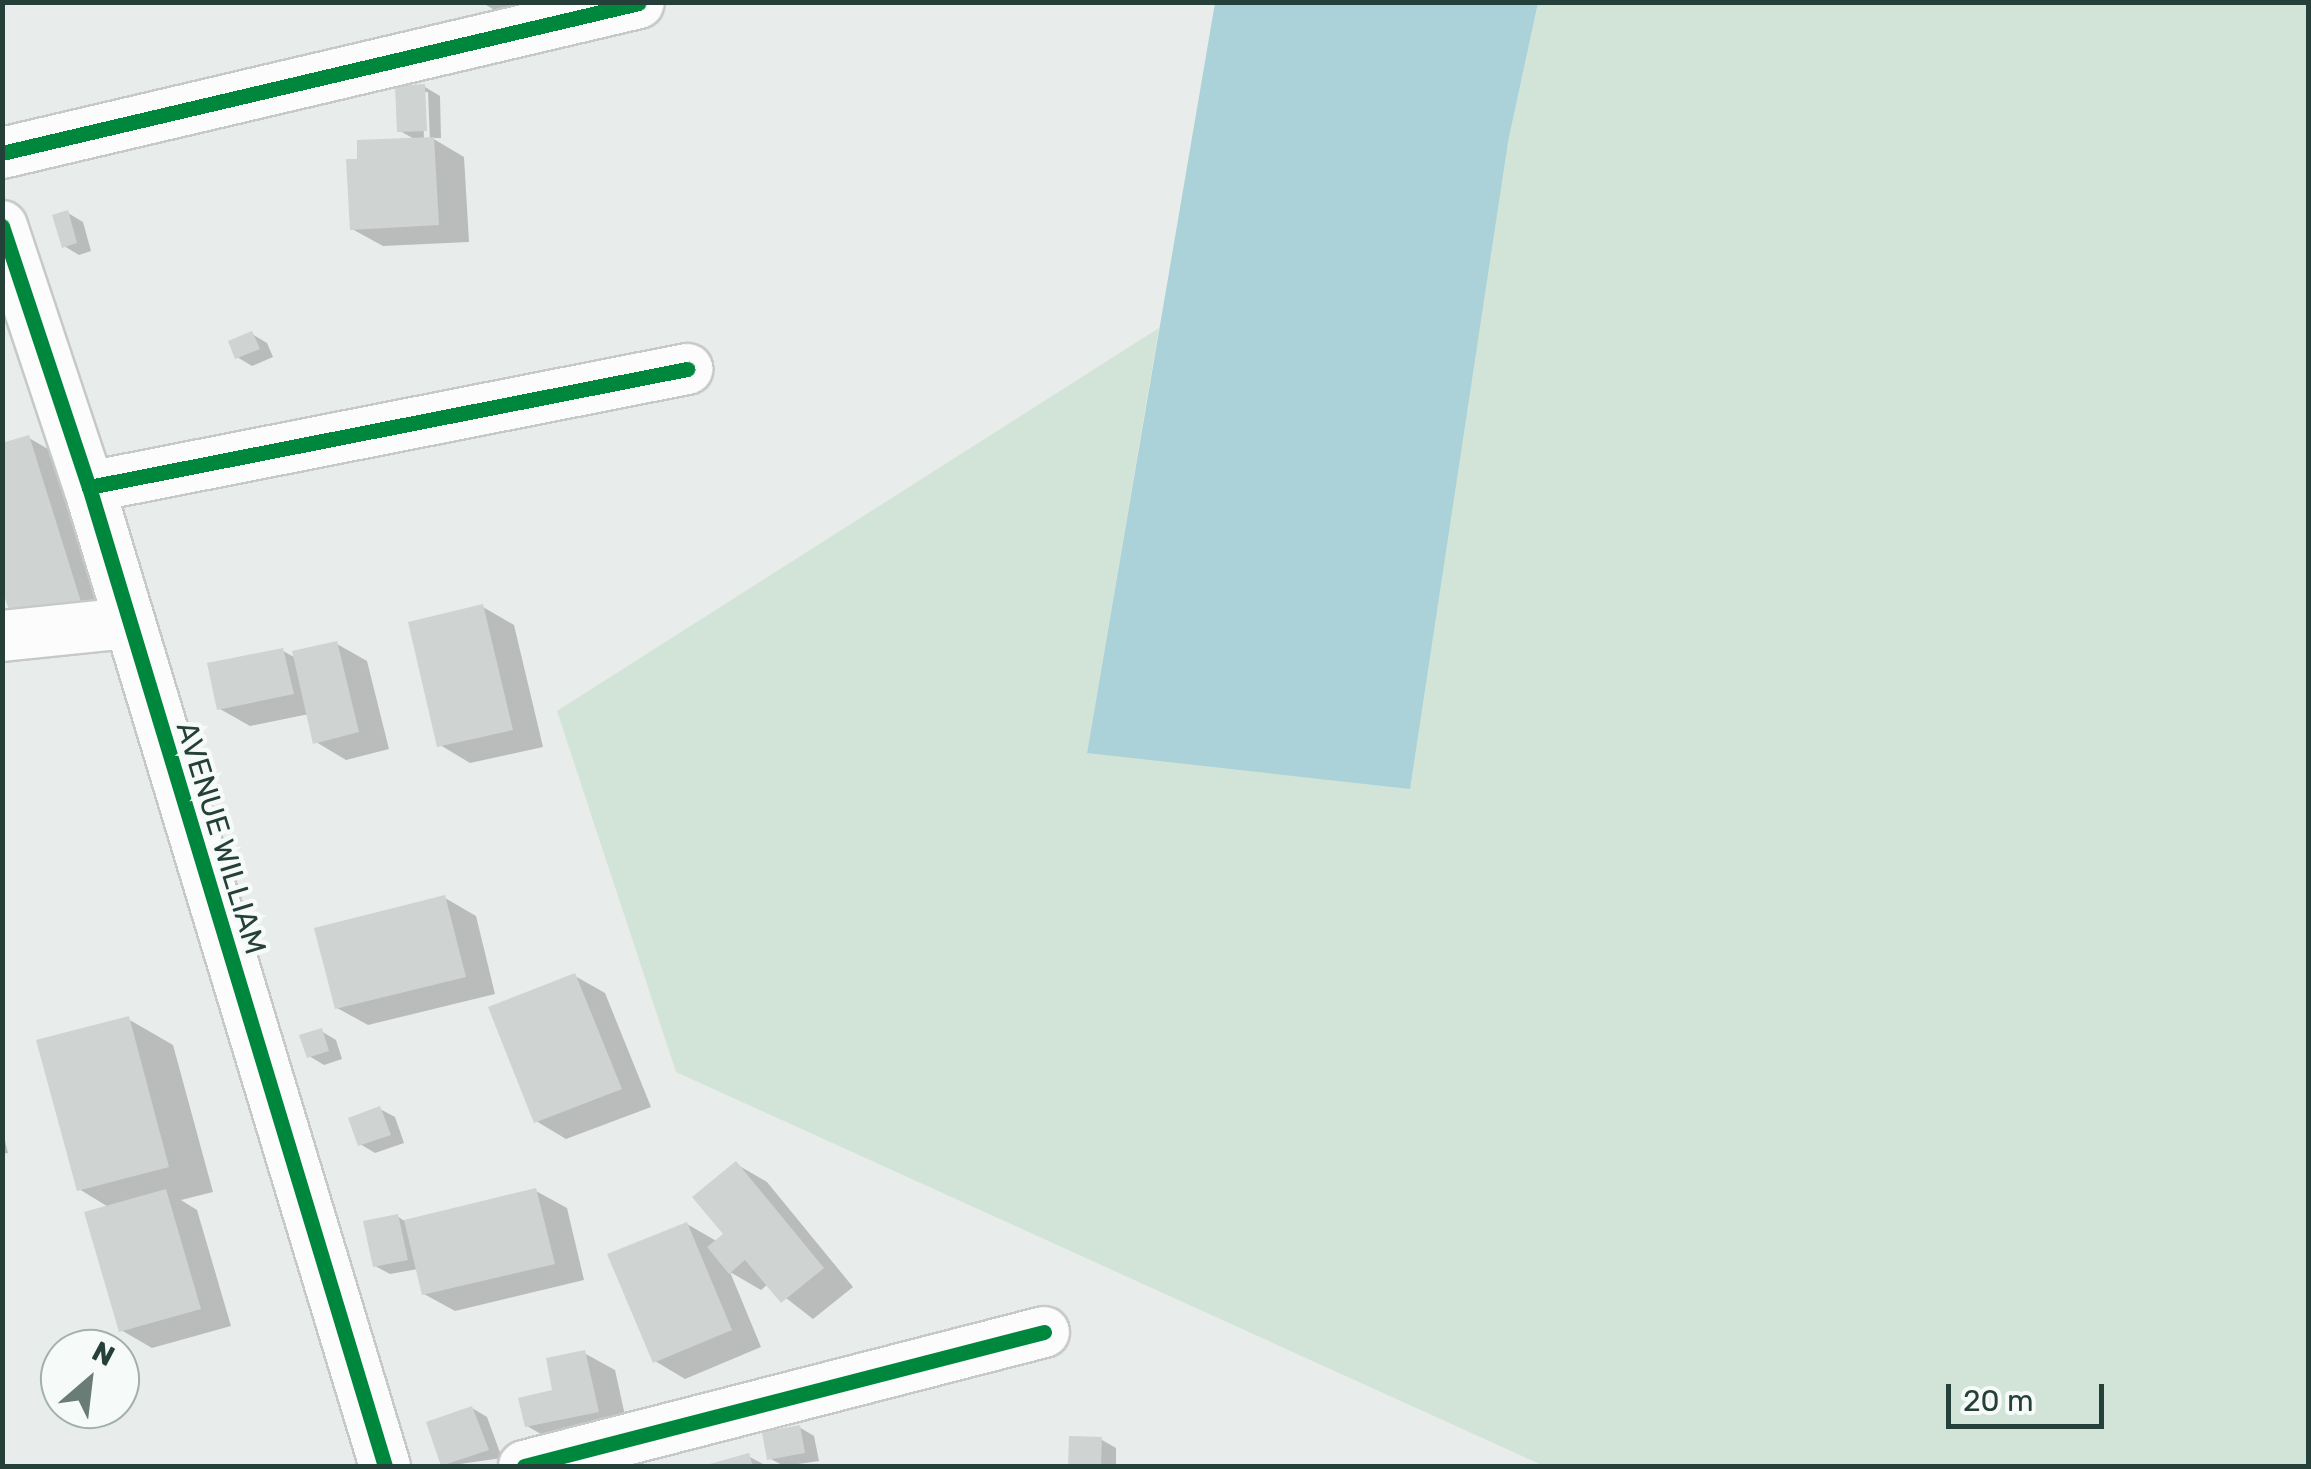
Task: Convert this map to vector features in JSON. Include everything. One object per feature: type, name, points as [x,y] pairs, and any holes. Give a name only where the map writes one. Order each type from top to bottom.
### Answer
[{"type":"street","points":[[2,152],[639,3]]},
{"type":"street","name":"AVENUE WILLIAM","points":[[2,226],[89,487],[385,1466]]},
{"type":"street","points":[[89,487],[687,369]]},
{"type":"street","points":[[2,636],[128,623]]},
{"type":"street","points":[[524,1466],[1044,1332]]},
{"type":"green space","points":[[1538,3],[2308,3],[2308,1466],[1544,1466],[676,1072],[557,711],[1159,328],[1087,753],[1508,142]]},
{"type":"water","points":[[1215,3],[1538,3],[1508,142],[1410,789],[1087,753]]},
{"type":"building","points":[[425,84],[427,131],[397,132],[395,86]]},
{"type":"building","points":[[434,137],[439,225],[350,230],[346,159],[357,159],[357,140]]},
{"type":"building","points":[[68,210],[77,243],[62,248],[52,215]]},
{"type":"building","points":[[252,331],[260,349],[235,359],[228,341]]},
{"type":"building","points":[[29,435],[82,605],[10,613],[2,589],[2,443]]},
{"type":"building","points":[[483,604],[513,730],[437,747],[408,622]]},
{"type":"building","points":[[337,641],[359,732],[313,744],[292,651]]},
{"type":"building","points":[[283,648],[294,694],[217,710],[207,663]]},
{"type":"building","points":[[445,895],[466,977],[335,1009],[314,928]]},
{"type":"building","points":[[575,973],[622,1089],[534,1123],[488,1007]]},
{"type":"building","points":[[129,1016],[169,1167],[77,1191],[36,1040]]},
{"type":"building","points":[[322,1028],[329,1051],[307,1058],[299,1035]]},
{"type":"building","points":[[380,1106],[391,1135],[358,1146],[348,1118]]},
{"type":"building","points":[[736,1161],[824,1268],[781,1303],[745,1260],[729,1274],[707,1247],[723,1234],[692,1197]]},
{"type":"building","points":[[536,1188],[555,1264],[422,1295],[404,1220]]},
{"type":"building","points":[[166,1189],[201,1309],[118,1329],[84,1212]]},
{"type":"building","points":[[398,1214],[408,1260],[373,1267],[363,1221]]},
{"type":"building","points":[[687,1222],[732,1330],[653,1363],[607,1254]]},
{"type":"building","points":[[585,1350],[599,1412],[525,1427],[518,1398],[552,1390],[546,1358]]},
{"type":"building","points":[[472,1406],[489,1450],[441,1466],[426,1422]]},
{"type":"building","points":[[800,1425],[805,1453],[767,1460],[762,1432]]},
{"type":"building","points":[[1069,1436],[1102,1437],[1101,1466],[1068,1466]]},
{"type":"building","points":[[749,1453],[753,1466],[706,1466],[706,1465]]},
{"type":"cycle path","points":[[2,153],[639,3]]},
{"type":"cycle path","points":[[2,226],[89,487],[385,1466]]},
{"type":"cycle path","points":[[89,487],[687,369]]},
{"type":"cycle path","points":[[524,1466],[1044,1332]]}]
